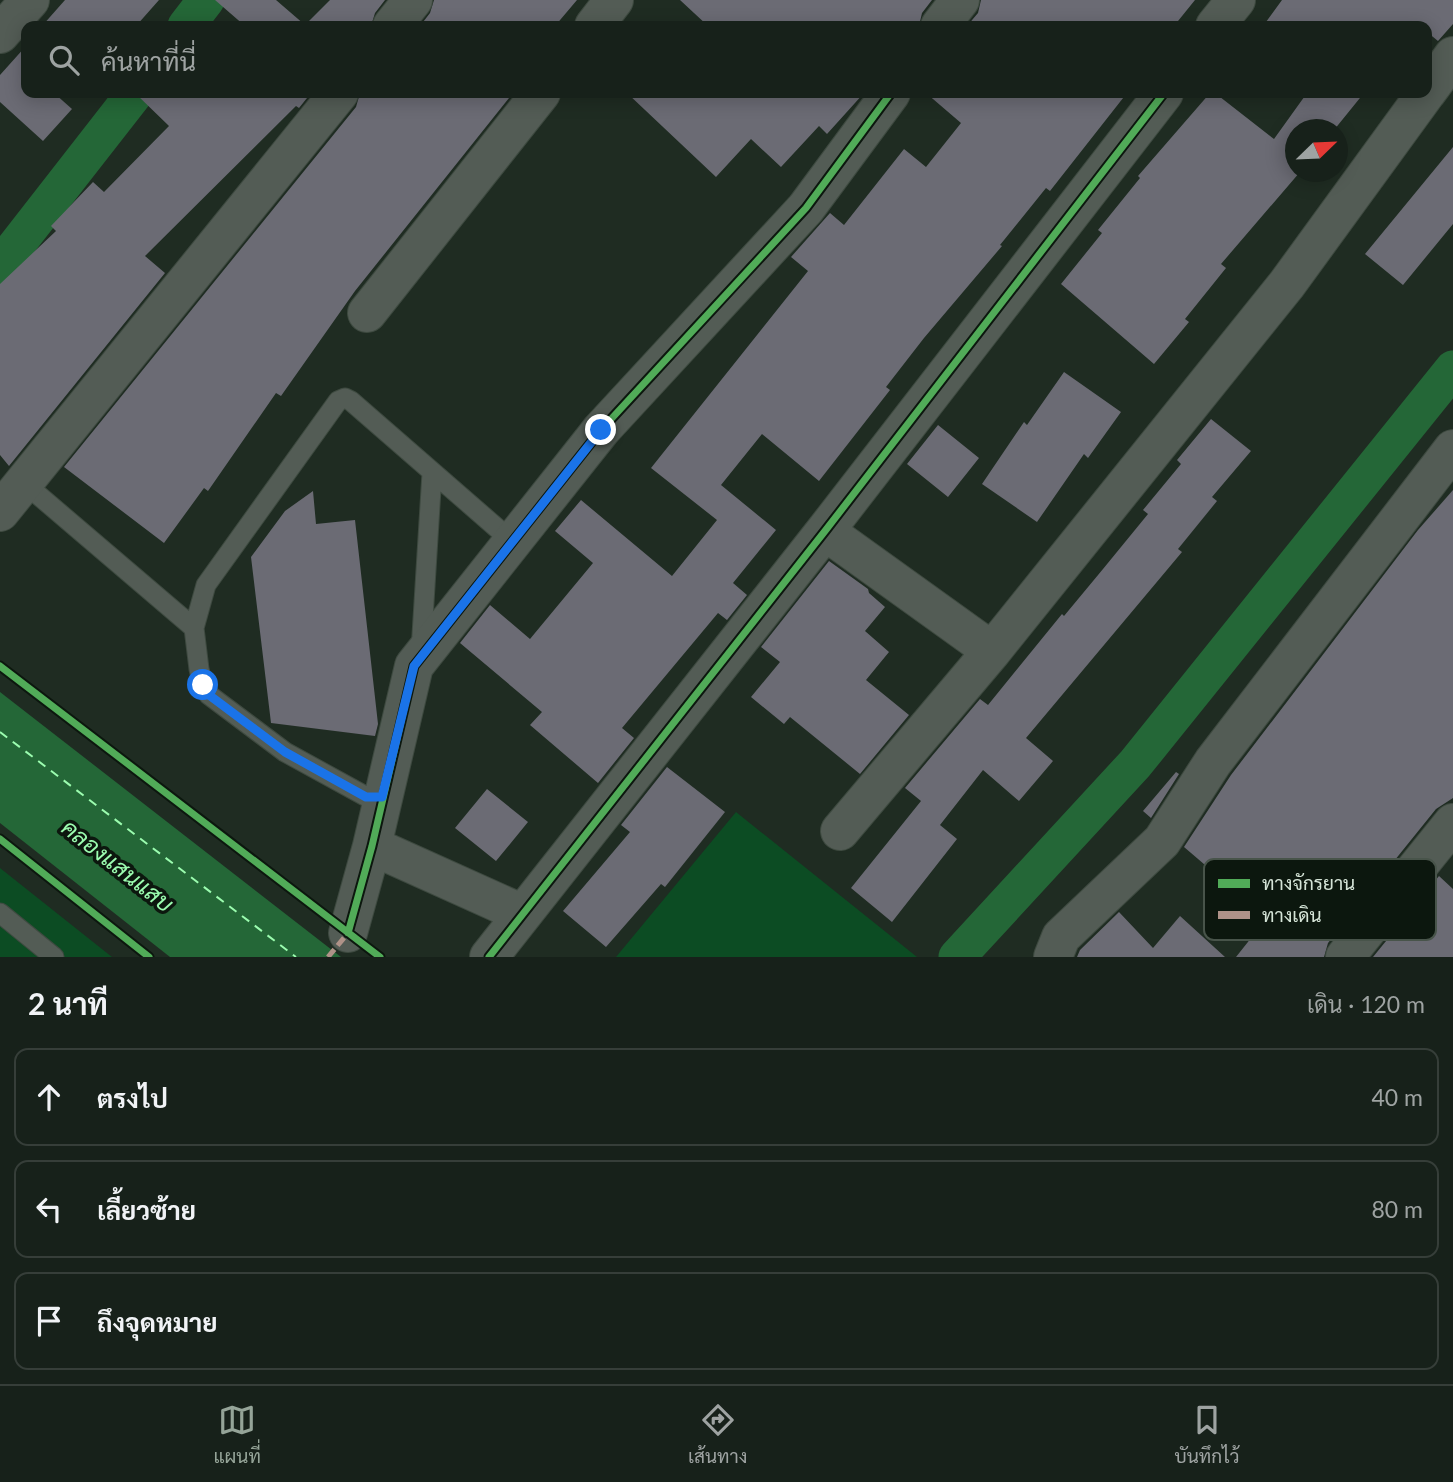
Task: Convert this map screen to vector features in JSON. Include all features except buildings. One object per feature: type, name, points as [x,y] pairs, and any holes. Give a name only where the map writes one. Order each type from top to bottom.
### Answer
[{"type":"street","points":[[0,34],[30,0]]},
{"type":"street","points":[[396,21],[413,0]]},
{"type":"street","points":[[598,21],[614,0]]},
{"type":"street","points":[[944,21],[960,0]]},
{"type":"street","points":[[1220,21],[1236,0]]},
{"type":"street","points":[[1432,85],[1453,56]]},
{"type":"street","points":[[0,512],[335,98]]},
{"type":"street","points":[[367,313],[537,98]]},
{"type":"street","points":[[348,933],[372,846],[414,666],[601,430],[806,208],[887,98]]},
{"type":"street","points":[[489,957],[825,531],[1160,98]]},
{"type":"street","points":[[840,831],[992,651],[1287,284],[1423,98]]},
{"type":"street","points":[[1053,957],[1061,937],[1162,841],[1213,762],[1453,449]]},
{"type":"street","points":[[825,531],[992,651]]},
{"type":"street","points":[[1424,859],[1453,823]]},
{"type":"street","points":[[372,846],[523,914]]},
{"type":"street","points":[[1345,957],[1359,940]]},
{"type":"lane","points":[[382,797],[366,797],[285,752],[209,695],[199,669],[194,628],[206,585],[338,401],[345,398],[513,542]]},
{"type":"lane","points":[[420,659],[432,473]]},
{"type":"lane","points":[[23,482],[194,628]]},
{"type":"lane","points":[[0,913],[54,957]]},
{"type":"shaded area","points":[[736,812],[917,957],[616,957]]},
{"type":"shaded area","points":[[0,868],[112,957],[0,957]]},
{"type":"water","name":"คลองแสนแสบ","points":[[0,692],[341,957],[170,957],[0,823]]},
{"type":"waterway","points":[[190,21],[206,0]]},
{"type":"waterway","points":[[0,266],[131,98]]},
{"type":"waterway","points":[[957,957],[1135,764],[1453,369]]},
{"type":"ferry route","points":[[0,732],[296,957]]},
{"type":"marked path","points":[[328,957],[348,933]]},
{"type":"cycle path","points":[[348,933],[372,846],[414,666],[601,430],[806,208],[887,98]]},
{"type":"cycle path","points":[[489,957],[825,531],[1160,98]]},
{"type":"cycle path","points":[[0,666],[380,957]]},
{"type":"cycle path","points":[[0,839],[149,957]]},
{"type":"route","points":[[203,685],[209,695],[285,752],[366,797],[382,797],[414,666],[601,430]]}]
